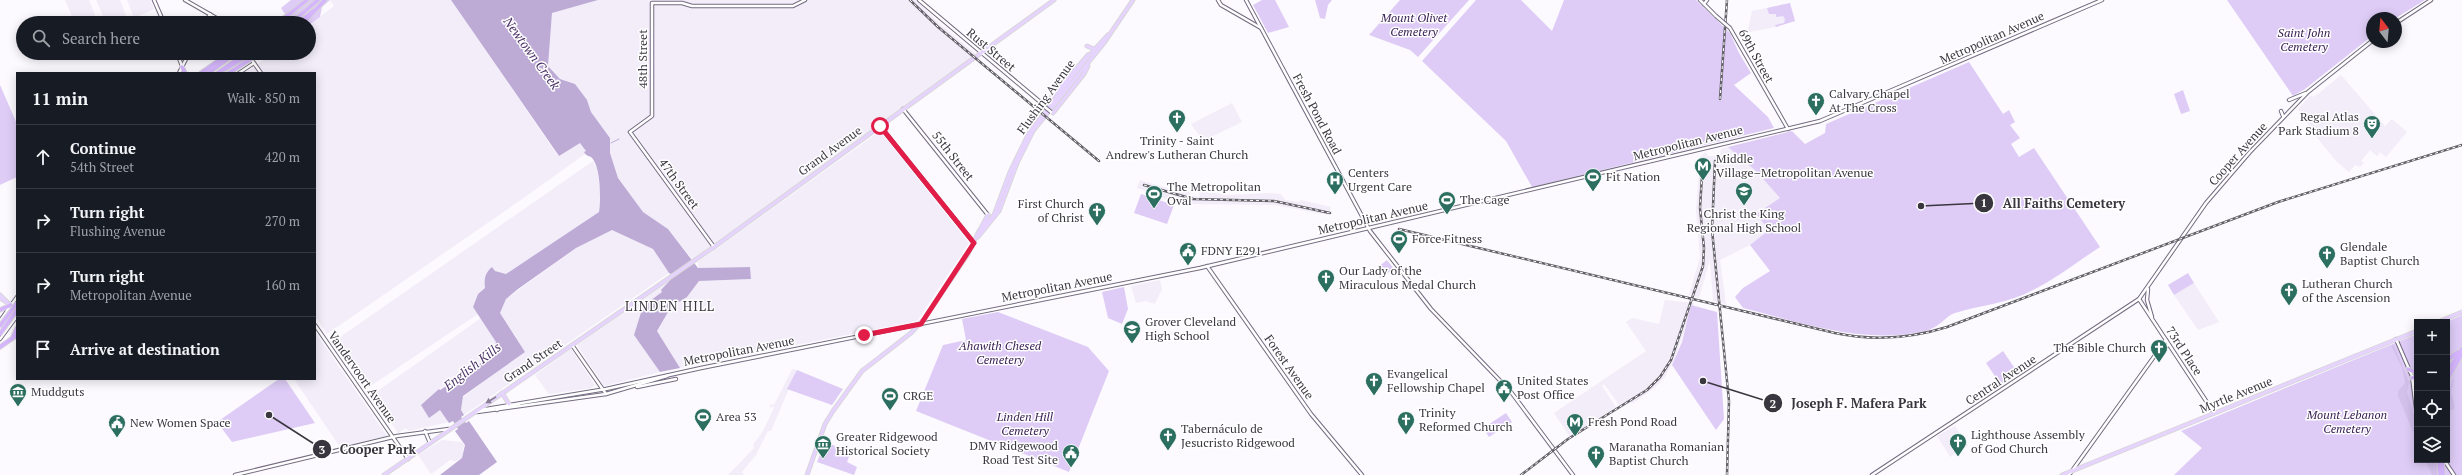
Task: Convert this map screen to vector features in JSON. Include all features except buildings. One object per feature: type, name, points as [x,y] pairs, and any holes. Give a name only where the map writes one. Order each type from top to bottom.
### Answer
[{"type":"highway","points":[[288,16],[307,0]]},
{"type":"highway","points":[[299,16],[318,0]]},
{"type":"highway","points":[[310,16],[325,0]]},
{"type":"highway","points":[[307,16],[319,6]]},
{"type":"highway","points":[[286,16],[293,12]]},
{"type":"highway","points":[[202,72],[220,60]]},
{"type":"highway","points":[[209,72],[226,60]]},
{"type":"highway","points":[[219,72],[242,60]]},
{"type":"highway","points":[[230,72],[243,60]]},
{"type":"highway","points":[[182,67],[184,72]]},
{"type":"highway","points":[[0,326],[16,304]]},
{"type":"highway","points":[[0,310],[11,306]]},
{"type":"highway","points":[[0,334],[16,312]]},
{"type":"highway","points":[[8,341],[16,329]]},
{"type":"highway","points":[[0,347],[16,336]]},
{"type":"highway","points":[[2450,358],[2462,349]]},
{"type":"highway","points":[[2450,367],[2462,349]]},
{"type":"highway","points":[[2450,375],[2462,354]]},
{"type":"highway","points":[[2408,369],[2414,372]]},
{"type":"highway","points":[[2442,463],[2442,475]]},
{"type":"main road","points":[[154,0],[161,16]]},
{"type":"main road","points":[[185,0],[213,16]]},
{"type":"main road","points":[[676,1],[692,6],[797,6],[805,0]]},
{"type":"main road","name":"Rust Street","points":[[919,0],[980,53],[1052,112]]},
{"type":"main road","name":"Grand Avenue","points":[[693,260],[714,247],[1054,0]]},
{"type":"main road","name":"Flushing Avenue","points":[[807,475],[825,424],[849,388],[862,371],[921,324],[975,242],[995,218],[1033,131],[1090,60],[1132,0]]},
{"type":"main road","points":[[1218,0],[1221,5],[1261,28]]},
{"type":"main road","name":"Fresh Pond Road","points":[[1246,0],[1368,228],[1431,309],[1511,392],[1573,475]]},
{"type":"main road","name":"69th Street","points":[[1700,0],[1730,28],[1788,129]]},
{"type":"main road","points":[[1704,4],[1707,0]]},
{"type":"main road","name":"Metropolitan Avenue","points":[[477,412],[483,409],[531,400],[603,390],[675,373],[1207,266],[1788,129],[1826,119],[2102,0]]},
{"type":"main road","points":[[2402,19],[2431,0]]},
{"type":"main road","name":"48th Street","points":[[630,132],[652,116],[652,3],[676,1]]},
{"type":"main road","points":[[1087,46],[1095,51]]},
{"type":"main road","name":"Cooper Avenue","points":[[2139,299],[2206,204],[2283,116],[2308,92],[2366,46]]},
{"type":"main road","name":"Flushing Avenue","points":[[975,242],[979,231],[994,215],[1010,172],[1029,133],[1089,55],[1095,51]]},
{"type":"main road","points":[[1045,106],[1083,59],[1089,55]]},
{"type":"main road","points":[[180,60],[182,67]]},
{"type":"main road","points":[[180,72],[186,60]]},
{"type":"main road","points":[[252,60],[260,72]]},
{"type":"main road","points":[[1052,112],[1084,74],[1090,60]]},
{"type":"main road","points":[[240,72],[254,63]]},
{"type":"main road","points":[[2289,100],[2308,92]]},
{"type":"main road","name":"55th Street","points":[[904,109],[988,215]]},
{"type":"main road","points":[[2281,111],[2283,116]]},
{"type":"main road","points":[[880,126],[975,242]]},
{"type":"main road","name":"47th Street","points":[[630,132],[714,247]]},
{"type":"main road","points":[[979,231],[988,215]]},
{"type":"main road","name":"Grand Street","points":[[384,475],[477,412],[482,405],[572,345],[693,260]]},
{"type":"main road","name":"Forest Avenue","points":[[1207,266],[1311,414],[1362,475]]},
{"type":"main road","points":[[2148,287],[2147,300],[2152,318]]},
{"type":"main road","points":[[0,295],[11,306]]},
{"type":"main road","points":[[0,298],[16,310]]},
{"type":"main road","points":[[0,321],[16,298]]},
{"type":"main road","name":"73rd Place","points":[[2139,299],[2214,413]]},
{"type":"main road","name":"Central Avenue","points":[[1872,475],[2139,299]]},
{"type":"main road","points":[[2445,319],[2462,312]]},
{"type":"main road","points":[[0,339],[16,317]]},
{"type":"main road","name":"Vandervoort Avenue","points":[[316,325],[408,459]]},
{"type":"main road","name":"Myrtle Avenue","points":[[2062,475],[2414,332]]},
{"type":"main road","points":[[2396,339],[2412,377],[2414,393]]},
{"type":"main road","points":[[2069,475],[2166,340]]},
{"type":"main road","points":[[572,345],[606,394]]},
{"type":"main road","points":[[2159,348],[2169,345]]},
{"type":"main road","name":"Metropolitan Avenue","points":[[477,412],[606,394],[675,373]]},
{"type":"main road","points":[[633,387],[676,379]]},
{"type":"main road","points":[[502,393],[509,404]]},
{"type":"main road","points":[[497,410],[499,408],[531,400]]},
{"type":"main road","points":[[235,475],[425,431],[453,428]]},
{"type":"main road","points":[[425,431],[430,443]]},
{"type":"main road","points":[[2444,463],[2454,475]]},
{"type":"shaded area","points":[[65,0],[89,0],[95,16],[72,16]]},
{"type":"shaded area","points":[[96,0],[120,0],[126,16],[103,16]]},
{"type":"shaded area","points":[[127,0],[150,0],[154,9],[138,16],[133,16]]},
{"type":"shaded area","points":[[330,0],[451,0],[558,156],[580,142],[586,151],[585,154],[525,197],[327,334],[316,318],[316,72],[246,72],[264,60],[316,60],[316,20],[334,6]]},
{"type":"shaded area","points":[[598,0],[916,0],[941,25],[977,55],[693,260],[668,229],[643,212],[618,178],[610,153],[610,138],[591,112],[587,100],[566,81],[560,79],[548,66],[552,13]]},
{"type":"shaded area","points":[[1790,3],[1795,21],[1776,27],[1749,32],[1748,30],[1752,11]]},
{"type":"shaded area","points":[[2341,75],[2385,126],[2392,119],[2407,132],[2386,157],[2380,152],[2377,156],[2370,150],[2361,161],[2364,163],[2360,167],[2355,165],[2349,172],[2337,162],[2322,144],[2298,109],[2311,95],[2313,97],[2318,94]]},
{"type":"shaded area","points":[[1232,103],[1242,122],[1203,141],[1191,124]]},
{"type":"shaded area","points":[[880,131],[969,243],[917,321],[680,368],[657,331],[671,307],[687,297],[699,281],[751,279],[750,267],[698,268],[698,262]]},
{"type":"shaded area","points":[[1728,147],[1757,172],[1780,198],[1769,230],[1750,245],[1720,260],[1726,304],[1713,301],[1710,260],[1699,298],[1689,295],[1700,257],[1696,211],[1700,157],[1706,152],[1708,156],[1720,156],[1721,149]]},
{"type":"shaded area","points":[[593,161],[597,168],[601,198],[599,212],[506,274],[495,271],[492,267],[486,277],[485,288],[478,294],[473,307],[478,314],[366,389],[333,342]]},
{"type":"shaded area","points":[[1140,180],[1170,189],[1189,191],[1192,196],[1200,197],[1198,191],[1229,195],[1269,193],[1281,194],[1285,200],[1299,202],[1301,200],[1331,207],[1329,215],[1274,205],[1189,204],[1169,200],[1137,188]]},
{"type":"shaded area","points":[[612,229],[653,249],[669,273],[464,415],[461,410],[463,397],[505,366],[516,337],[500,313],[506,299],[576,248]]},
{"type":"shaded area","points":[[674,276],[663,292],[643,306],[634,335],[660,372],[604,386],[577,345]]},
{"type":"shaded area","points":[[1160,280],[1162,289],[1155,304],[1146,301],[1136,303],[1131,286]]},
{"type":"shaded area","points":[[2194,283],[2219,322],[2198,330],[2174,295]]},
{"type":"shaded area","points":[[1665,300],[1694,303],[1674,360],[1665,377],[1654,388],[1632,404],[1629,400],[1619,405],[1604,384],[1602,386],[1616,407],[1570,437],[1554,413],[1646,351],[1626,322],[1632,318],[1659,324]]},
{"type":"shaded area","points":[[481,318],[496,342],[496,349],[493,355],[439,389],[440,409],[449,422],[409,431],[406,428],[398,433],[372,395]]},
{"type":"shaded area","points":[[316,333],[387,436],[340,447],[295,380],[316,380]]},
{"type":"shaded area","points":[[2394,345],[2409,382],[2407,392],[2414,415],[2414,434],[2398,396],[2398,391],[2405,383],[2402,368],[2391,346]]},
{"type":"shaded area","points":[[571,349],[595,385],[591,388],[549,394],[535,375]]},
{"type":"shaded area","points":[[792,369],[797,370],[771,431],[768,431],[756,455],[742,472],[744,475],[728,475],[754,448],[753,445],[763,431],[774,408],[773,406],[769,409],[771,404],[774,405]]},
{"type":"shaded area","points":[[2453,379],[2451,392],[2455,408],[2450,411],[2450,391]]},
{"type":"shaded area","points":[[1955,426],[1968,446],[1950,457],[1937,436]]},
{"type":"shaded area","points":[[442,440],[462,442],[464,445],[462,458],[455,461],[450,460],[431,474],[418,455]]},
{"type":"shaded area","points":[[2426,463],[2438,463],[2437,475],[2432,475]]},
{"type":"green space","points":[[291,0],[330,0],[322,7],[320,17],[316,20],[316,16],[286,16],[281,8]]},
{"type":"green space","points":[[1262,0],[1275,0],[1289,27],[1268,33],[1253,5]]},
{"type":"green space","points":[[1315,0],[1332,0],[1328,5],[1325,19],[1320,18]]},
{"type":"green space","name":"Mount Olivet Cemetery","points":[[1400,0],[1469,0],[1418,57],[1410,50],[1369,35]]},
{"type":"green space","points":[[1476,0],[1521,0],[1552,31],[1564,0],[1696,0],[1730,33],[1739,53],[1751,73],[1734,85],[1768,117],[1774,128],[1532,187],[1506,141],[1422,61]]},
{"type":"green space","name":"Saint John Cemetery","points":[[2227,0],[2425,0],[2402,14],[2402,12],[2366,12],[2366,41],[2305,89],[2293,96]]},
{"type":"green space","points":[[1790,3],[1795,21],[1776,27],[1775,25],[1784,23],[1785,19],[1783,16],[1776,17],[1776,14],[1769,14],[1767,8]]},
{"type":"green space","points":[[1969,62],[2003,114],[2009,110],[2015,122],[2010,125],[2020,138],[2011,144],[2019,157],[2034,148],[2100,247],[2042,286],[2024,294],[2005,301],[1951,314],[1935,327],[1925,331],[1902,335],[1856,334],[1810,326],[1743,308],[1735,297],[1743,288],[1770,271],[1750,245],[1769,230],[1756,214],[1780,198],[1757,172],[1728,147],[1792,131],[1805,144],[1825,133],[1826,124]]},
{"type":"green space","points":[[0,85],[16,122],[16,177],[0,185]]},
{"type":"green space","points":[[2183,90],[2190,111],[2181,114],[2174,94]]},
{"type":"green space","name":"The Metropolitan Oval","points":[[1141,194],[1174,205],[1167,224],[1134,213]]},
{"type":"green space","points":[[1387,260],[1394,269],[1380,278],[1374,270]]},
{"type":"green space","points":[[2188,273],[2194,283],[2174,295],[2168,285]]},
{"type":"green space","points":[[1124,287],[1128,309],[1122,324],[1108,318],[1102,292]]},
{"type":"green space","points":[[1691,305],[1717,312],[1724,419],[1716,430],[1672,365],[1682,342]]},
{"type":"green space","points":[[998,312],[1088,347],[1109,371],[1069,472],[916,411],[943,345],[966,340],[962,319]]},
{"type":"green space","name":"Mount Lebanon Cemetery","points":[[2462,315],[2462,475],[2174,475],[2202,448],[2181,431],[2414,335],[2414,463],[2450,463],[2450,320]]},
{"type":"green space","points":[[2003,351],[2018,373],[2001,385],[1986,363]]},
{"type":"green space","points":[[797,370],[843,389],[832,405],[787,389]]},
{"type":"green space","points":[[278,380],[286,380],[315,423],[232,442],[217,422]]},
{"type":"green space","points":[[1506,413],[1512,422],[1489,437],[1483,428]]},
{"type":"green space","points":[[825,442],[851,452],[847,462],[857,467],[854,475],[817,462]]},
{"type":"water","name":"Newtown Creek","points":[[451,0],[598,0],[552,13],[548,66],[560,79],[575,84],[587,100],[591,112],[610,138],[610,153],[618,178],[643,212],[668,229],[698,268],[750,267],[751,279],[699,281],[687,297],[671,307],[657,331],[680,368],[660,372],[634,335],[643,306],[662,292],[661,290],[674,276],[669,273],[653,249],[612,230],[576,248],[518,289],[506,299],[500,313],[525,352],[463,396],[461,410],[464,415],[461,417],[466,423],[469,421],[497,462],[479,475],[440,475],[462,458],[465,445],[455,431],[458,429],[453,421],[449,423],[440,410],[429,418],[421,405],[439,389],[440,390],[493,355],[496,342],[473,307],[478,294],[485,288],[486,276],[490,269],[492,267],[495,271],[506,274],[599,212],[600,183],[597,167],[594,161],[584,152],[586,151],[580,143],[559,156]]},
{"type":"waterway","points":[[611,143],[619,139]]},
{"type":"railway","points":[[910,0],[938,27],[1099,161]]},
{"type":"railway","points":[[1720,99],[1727,0]]},
{"type":"railway","points":[[1399,229],[1835,333],[1849,336],[1891,338],[1919,334],[1947,327],[2278,202],[2462,145]]},
{"type":"railway","points":[[1521,475],[1568,439],[1647,390],[1660,377],[1671,360],[1703,266],[1704,248],[1700,208],[1703,159]]},
{"type":"railway","points":[[1715,161],[1712,230],[1729,401],[1727,475]]},
{"type":"railway","points":[[1144,185],[1193,199],[1274,201],[1330,213]]},
{"type":"place","name":"Calvary Chapel At The Cross","points":[[1816,116]]},
{"type":"place","name":"Trinity - Saint Andrew's Lutheran Church","points":[[1177,133]]},
{"type":"place","name":"Regal Atlas Park Stadium 8","points":[[2372,139]]},
{"type":"place","name":"Middle Village–Metropolitan Avenue","points":[[1703,181]]},
{"type":"place","name":"Fit Nation","points":[[1593,192]]},
{"type":"place","name":"Centers Urgent Care","points":[[1335,195]]},
{"type":"place","name":"Christ the King Regional High School","points":[[1744,206]]},
{"type":"place","name":"All Faiths Cemetery","points":[[1921,206]]},
{"type":"place","name":"The Metropolitan Oval","points":[[1154,209]]},
{"type":"place","name":"The Cage","points":[[1447,215]]},
{"type":"place","name":"First Church of Christ","points":[[1097,226]]},
{"type":"place","name":"Force Fitness","points":[[1399,254]]},
{"type":"place","name":"FDNY E291","points":[[1188,266]]},
{"type":"place","name":"Glendale Baptist Church","points":[[2327,269]]},
{"type":"place","name":"Our Lady of the Miraculous Medal Church","points":[[1326,293]]},
{"type":"place","name":"Lutheran Church of the Ascension","points":[[2289,306]]},
{"type":"place","name":"Grover Cleveland High School","points":[[1132,344]]},
{"type":"place","name":"The Bible Church","points":[[2159,363]]},
{"type":"place","name":"Joseph F. Mafera Park","points":[[1703,381]]},
{"type":"place","name":"Evangelical Fellowship Chapel","points":[[1374,396]]},
{"type":"place","name":"United States Post Office","points":[[1504,403]]},
{"type":"place","name":"Muddguts","points":[[18,407]]},
{"type":"place","name":"CRGE","points":[[890,411]]},
{"type":"place","name":"Cooper Park","points":[[269,415]]},
{"type":"place","name":"Area 53","points":[[703,432]]},
{"type":"place","name":"Trinity Reformed Church","points":[[1406,435]]},
{"type":"place","name":"Fresh Pond Road","points":[[1575,437]]},
{"type":"place","name":"New Women Space","points":[[117,438]]},
{"type":"place","name":"Tabernáculo de Jesucristo Ridgewood","points":[[1168,451]]},
{"type":"place","name":"Lighthouse Assembly of God Church","points":[[1958,457]]},
{"type":"place","name":"Greater Ridgewood Historical Society","points":[[823,459]]},
{"type":"place","name":"DMV Ridgewood Road Test Site","points":[[1071,468]]},
{"type":"place","name":"Maranatha Romanian Baptist Church","points":[[1596,469]]},
{"type":"district","name":"LINDEN HILL","points":[[670,306]]},
{"type":"route","points":[[864,335],[921,324],[974,243],[880,126]]},
{"type":"park label","name":"Ahawith Chesed Cemetery","points":[[1000,353]]},
{"type":"park label","name":"Linden Hill Cemetery","points":[[1025,424]]},
{"type":"water label","name":"English Kills","points":[[472,366]]}]
